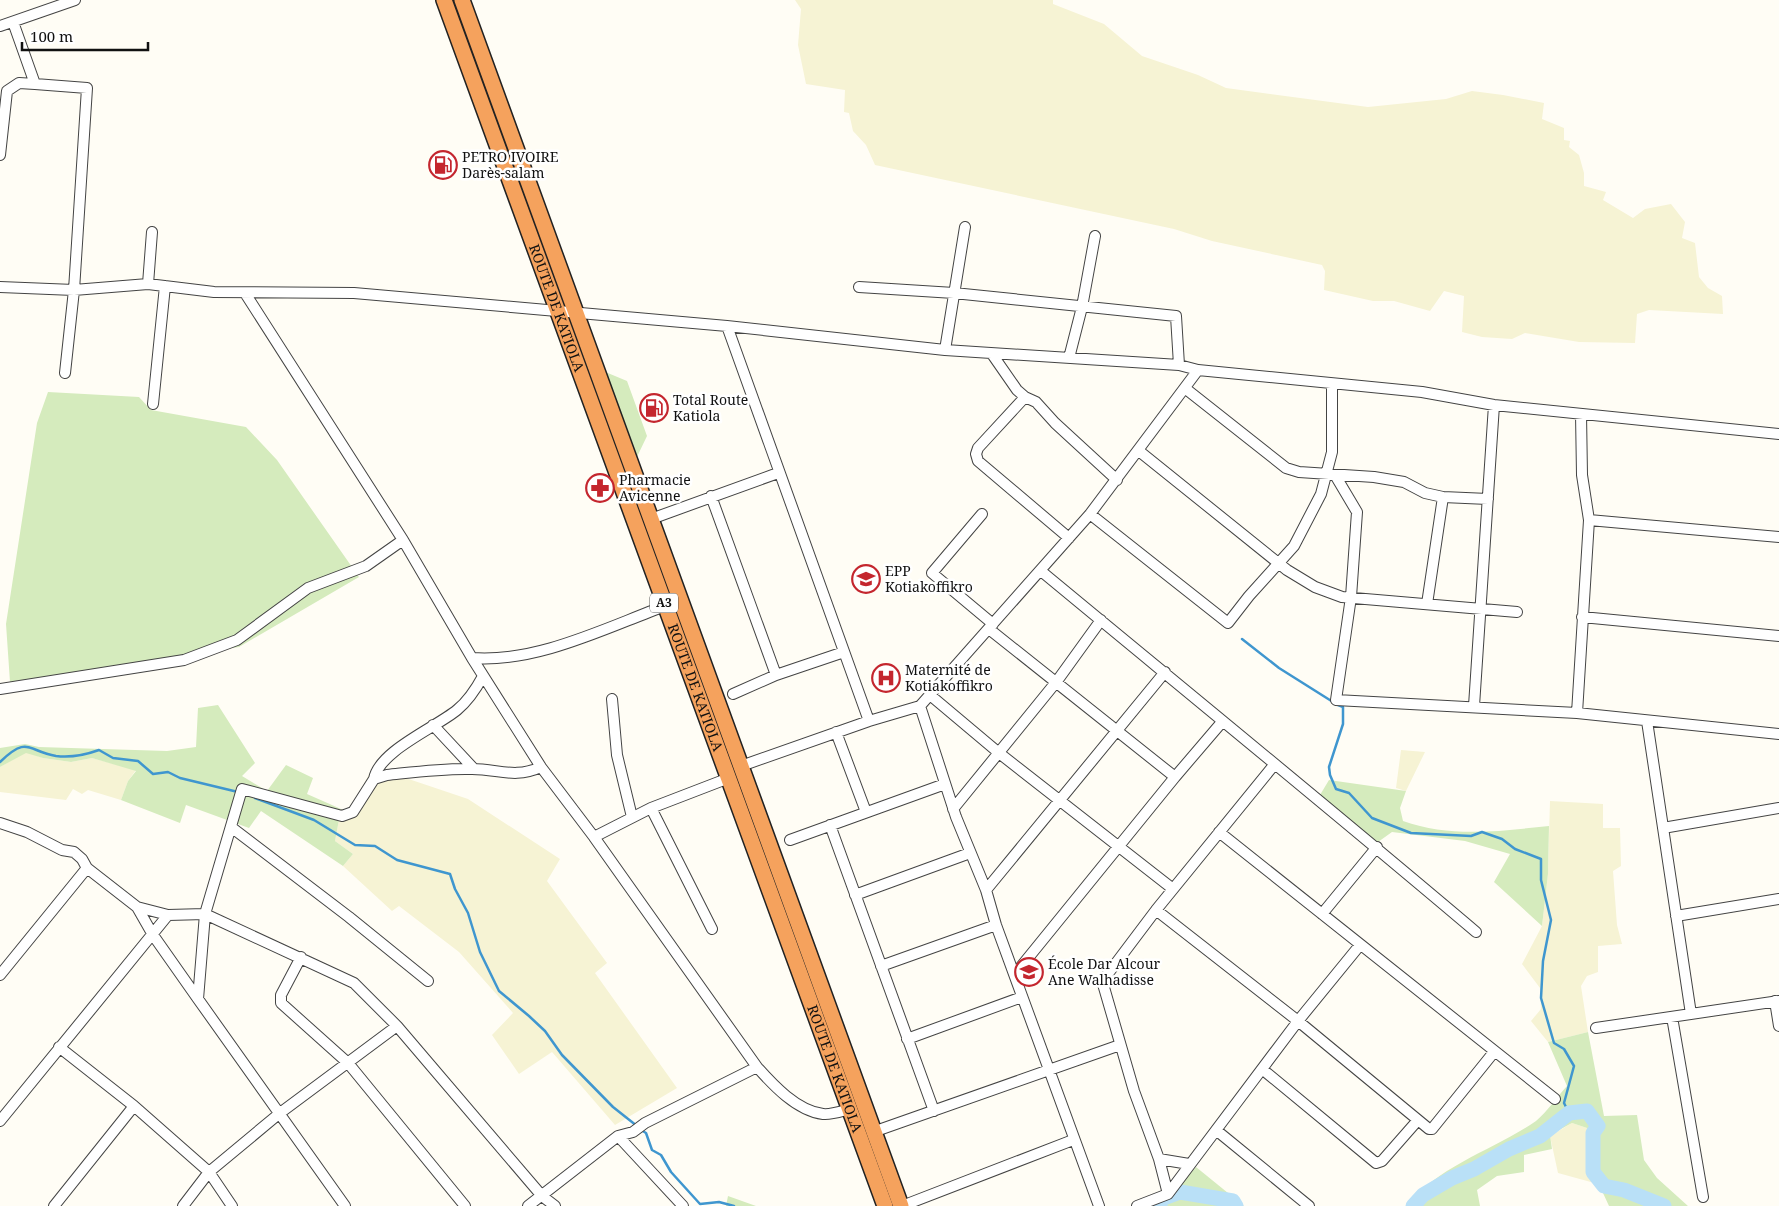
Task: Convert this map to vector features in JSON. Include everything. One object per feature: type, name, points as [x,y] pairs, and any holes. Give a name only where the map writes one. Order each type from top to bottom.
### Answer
[{"type":"highway","name":"ROUTE DE KATIOLA","points":[[444,0],[885,1206]]},
{"type":"highway","name":"ROUTE DE KATIOLA","points":[[462,0],[873,1132],[902,1206]]},
{"type":"street","points":[[0,26],[57,3],[75,0]]},
{"type":"street","points":[[13,22],[35,84]]},
{"type":"street","points":[[0,155],[8,91],[19,83],[86,88],[74,290],[65,373]]},
{"type":"street","points":[[945,350],[965,227]]},
{"type":"street","points":[[148,284],[152,232]]},
{"type":"street","points":[[1069,358],[1082,306],[1094,236]]},
{"type":"street","points":[[0,287],[74,290],[148,284],[214,292],[354,292],[727,326],[945,350],[1179,365],[1198,370],[1422,392],[1494,405],[1779,434]]},
{"type":"street","points":[[153,404],[165,286]]},
{"type":"street","points":[[859,287],[954,293],[1176,316],[1179,365]]},
{"type":"street","points":[[245,293],[403,540],[472,658],[540,767],[594,837],[757,1067],[781,1092],[800,1105],[823,1114],[850,1109]]},
{"type":"street","points":[[727,326],[778,473],[869,721]]},
{"type":"street","points":[[992,354],[1012,384],[1025,397],[1036,402],[1055,423],[1117,480]]},
{"type":"street","points":[[741,766],[836,732],[920,706],[1090,514],[1186,389],[1198,370]]},
{"type":"street","points":[[1090,514],[1228,623],[1249,596],[1294,546],[1331,475],[1332,384]]},
{"type":"street","points":[[1186,389],[1286,468],[1331,475],[1374,477],[1404,482],[1425,493],[1443,497],[1488,499]]},
{"type":"street","points":[[1025,397],[978,448],[976,454],[978,461],[1069,538]]},
{"type":"street","points":[[1474,706],[1494,405]]},
{"type":"street","points":[[1577,713],[1589,520],[1582,476],[1581,414]]},
{"type":"street","points":[[1139,451],[1279,564],[1315,588],[1351,597],[1517,612]]},
{"type":"street","points":[[651,519],[778,473]]},
{"type":"street","points":[[1331,475],[1357,512],[1351,597],[1336,700],[1577,713],[1779,734]]},
{"type":"street","points":[[711,496],[776,675]]},
{"type":"street","points":[[1428,604],[1443,497]]},
{"type":"street","points":[[982,514],[932,573],[991,626],[1116,731],[1175,777]]},
{"type":"street","points":[[1589,520],[1779,537]]},
{"type":"street","points":[[0,689],[184,660],[237,640],[308,588],[366,566],[403,540]]},
{"type":"street","points":[[1041,571],[1165,672],[1222,722],[1377,847],[1476,932]]},
{"type":"street","points":[[472,658],[508,659],[533,654],[665,606]]},
{"type":"street","points":[[1582,617],[1779,636]]},
{"type":"street","points":[[953,809],[1057,681],[1101,620]]},
{"type":"street","points":[[733,694],[776,675],[844,652]]},
{"type":"street","points":[[986,890],[1165,672]]},
{"type":"street","points":[[198,999],[205,914],[240,795],[246,788],[342,816],[353,812],[374,779],[381,761],[456,711],[471,696],[483,676]]},
{"type":"street","points":[[930,694],[999,753],[1174,889]]},
{"type":"street","points":[[612,699],[617,755],[632,817]]},
{"type":"street","points":[[920,706],[953,809],[986,890],[996,925],[1022,998],[1099,1206]]},
{"type":"street","points":[[1646,721],[1691,1014]]},
{"type":"street","points":[[1015,974],[1119,845],[1222,722]]},
{"type":"street","points":[[433,725],[474,769]]},
{"type":"street","points":[[836,732],[866,812]]},
{"type":"street","points":[[1168,1194],[1159,1159],[1120,1045],[1103,984],[1104,979],[1156,910],[1274,764]]},
{"type":"street","points":[[374,779],[415,772],[474,769],[515,774],[527,773],[540,767]]},
{"type":"street","points":[[594,837],[651,808],[729,778]]},
{"type":"street","points":[[790,840],[945,784]]},
{"type":"street","points":[[651,808],[712,929]]},
{"type":"street","points":[[1663,828],[1779,808]]},
{"type":"street","points":[[0,823],[28,832],[62,850],[74,852],[82,859],[87,868],[137,907],[153,935],[345,1206]]},
{"type":"street","points":[[830,825],[934,1111]]},
{"type":"street","points":[[231,827],[349,917],[428,981]]},
{"type":"street","points":[[1219,832],[1555,1099]]},
{"type":"street","points":[[1322,914],[1377,847]]},
{"type":"street","points":[[855,895],[970,854]]},
{"type":"street","points":[[0,975],[87,868]]},
{"type":"street","points":[[1676,916],[1779,899]]},
{"type":"street","points":[[137,907],[168,915],[205,914],[354,983],[397,1026],[542,1196],[555,1206]]},
{"type":"street","points":[[1156,910],[1298,1021],[1418,1120],[1432,1128],[1494,1052]]},
{"type":"street","points":[[0,1121],[168,915]]},
{"type":"street","points":[[881,966],[996,925]]},
{"type":"street","points":[[1137,1206],[1168,1194],[1298,1021],[1360,945]]},
{"type":"street","points":[[300,957],[281,994],[281,1003],[348,1063],[464,1206]]},
{"type":"street","points":[[907,1039],[1022,998]]},
{"type":"street","points":[[1596,1028],[1777,1001],[1779,1026]]},
{"type":"street","points":[[1672,1017],[1703,1197]]},
{"type":"street","points":[[183,1206],[209,1172],[280,1112],[397,1026]]},
{"type":"street","points":[[873,1132],[1120,1045]]},
{"type":"street","points":[[59,1047],[134,1106],[209,1172],[232,1206]]},
{"type":"street","points":[[528,1206],[618,1136],[633,1132],[645,1123],[757,1067]]},
{"type":"street","points":[[1262,1069],[1376,1164],[1382,1162],[1418,1120]]},
{"type":"street","points":[[54,1206],[134,1106]]},
{"type":"street","points":[[1216,1130],[1309,1206]]},
{"type":"street","points":[[618,1136],[683,1206]]},
{"type":"street","points":[[902,1206],[1073,1140]]},
{"type":"street","points":[[1159,1159],[1189,1164]]},
{"type":"shaded area","points":[[795,0],[1053,0],[1053,4],[1104,24],[1142,56],[1198,75],[1226,88],[1368,107],[1446,99],[1472,91],[1544,103],[1542,119],[1564,128],[1564,140],[1570,141],[1569,147],[1579,155],[1584,173],[1584,186],[1606,192],[1603,200],[1633,218],[1645,209],[1671,204],[1685,222],[1682,238],[1695,243],[1699,277],[1708,288],[1722,296],[1723,314],[1649,310],[1637,314],[1635,343],[1579,342],[1525,333],[1512,339],[1482,337],[1462,332],[1464,296],[1444,291],[1430,311],[1394,301],[1373,301],[1324,290],[1325,271],[1322,265],[1212,241],[1174,229],[875,165],[866,145],[853,131],[849,113],[844,112],[845,90],[806,84],[798,45],[801,9]]},
{"type":"shaded area","points":[[1401,750],[1425,752],[1406,791],[1396,788]]},
{"type":"shaded area","points":[[26,752],[43,758],[71,762],[92,758],[136,770],[128,781],[121,800],[88,790],[82,794],[73,789],[66,800],[0,792],[0,767]]},
{"type":"shaded area","points":[[373,767],[468,799],[560,859],[547,881],[607,963],[595,973],[677,1088],[615,1125],[552,1052],[519,1074],[492,1035],[513,1013],[459,952],[399,906],[392,911],[343,866],[353,854],[335,841],[341,809],[349,812]]},
{"type":"shaded area","points":[[1550,801],[1603,804],[1603,828],[1620,828],[1621,866],[1613,871],[1617,925],[1622,944],[1598,946],[1598,972],[1587,976],[1581,986],[1588,1032],[1548,1042],[1531,1021],[1541,1009],[1540,988],[1522,964],[1542,926],[1548,874]]},
{"type":"shaded area","points":[[1572,1123],[1587,1128],[1591,1138],[1591,1167],[1598,1184],[1558,1173],[1550,1136]]},
{"type":"green space","points":[[603,371],[627,381],[647,436],[635,461]]},
{"type":"green space","points":[[48,392],[139,397],[151,410],[246,427],[277,460],[359,577],[239,647],[10,682],[6,624],[37,423]]},
{"type":"green space","points":[[218,705],[255,763],[242,776],[267,791],[286,765],[313,778],[307,794],[341,809],[335,841],[353,854],[343,866],[261,811],[249,828],[186,805],[180,823],[121,800],[128,781],[136,771],[92,758],[71,762],[43,758],[26,753],[0,767],[0,748],[25,744],[39,747],[167,751],[196,747],[198,708]]},
{"type":"green space","points":[[1329,780],[1406,791],[1400,808],[1403,821],[1439,830],[1475,832],[1549,826],[1548,874],[1542,926],[1494,882],[1510,854],[1465,841],[1392,832],[1378,842],[1343,818],[1320,795]]},
{"type":"green space","points":[[1588,1032],[1604,1116],[1637,1115],[1644,1160],[1657,1178],[1688,1206],[1609,1206],[1591,1167],[1591,1139],[1587,1128],[1572,1123],[1550,1135],[1552,1149],[1524,1155],[1524,1172],[1497,1176],[1477,1190],[1480,1206],[1407,1206],[1420,1192],[1451,1169],[1536,1121],[1567,1086],[1548,1042]]},
{"type":"green space","points":[[1196,1167],[1244,1206],[1148,1206],[1166,1199]]},
{"type":"green space","points":[[728,1196],[756,1206],[726,1206]]},
{"type":"waterway","points":[[1242,639],[1279,668],[1333,702]]},
{"type":"waterway","points":[[1338,705],[1343,707],[1343,724],[1329,767],[1330,775],[1336,789],[1349,793],[1372,818],[1411,833],[1471,836],[1482,832],[1502,839],[1515,849],[1541,859],[1541,880],[1551,920],[1543,961],[1541,998],[1554,1043],[1564,1049],[1574,1066],[1564,1103],[1569,1113]]},
{"type":"waterway","points":[[0,762],[16,749],[22,747],[62,757],[78,756],[99,750],[113,758],[138,761],[153,774],[168,772],[180,778],[238,792]]},
{"type":"waterway","points":[[255,798],[314,820],[355,845],[375,846],[397,860],[450,874],[455,889],[468,913],[480,952],[499,991],[545,1031],[562,1055],[613,1107],[637,1126]]},
{"type":"waterway","points":[[1413,1206],[1423,1195],[1452,1178],[1474,1169],[1509,1149],[1540,1136],[1569,1113],[1587,1111],[1598,1126],[1593,1133],[1593,1172],[1604,1186],[1624,1190],[1664,1206]]},
{"type":"waterway","points":[[641,1130],[646,1133],[652,1150],[661,1155],[671,1172],[700,1204],[719,1202],[734,1206]]},
{"type":"waterway","points":[[1160,1206],[1161,1199],[1180,1192],[1233,1201],[1236,1206]]},
{"type":"place","name":"PETRO IVOIRE Darès-salam","points":[[443,165]]},
{"type":"place","name":"Total Route Katiola","points":[[654,408]]},
{"type":"place","name":"Pharmacie Avicenne","points":[[600,488]]},
{"type":"place","name":"EPP Kotiakoffikro","points":[[866,579]]},
{"type":"place","name":"Maternité de Kotiakoffikro","points":[[886,678]]},
{"type":"place","name":"École Dar Alcour Ane Walhadisse","points":[[1029,972]]}]
